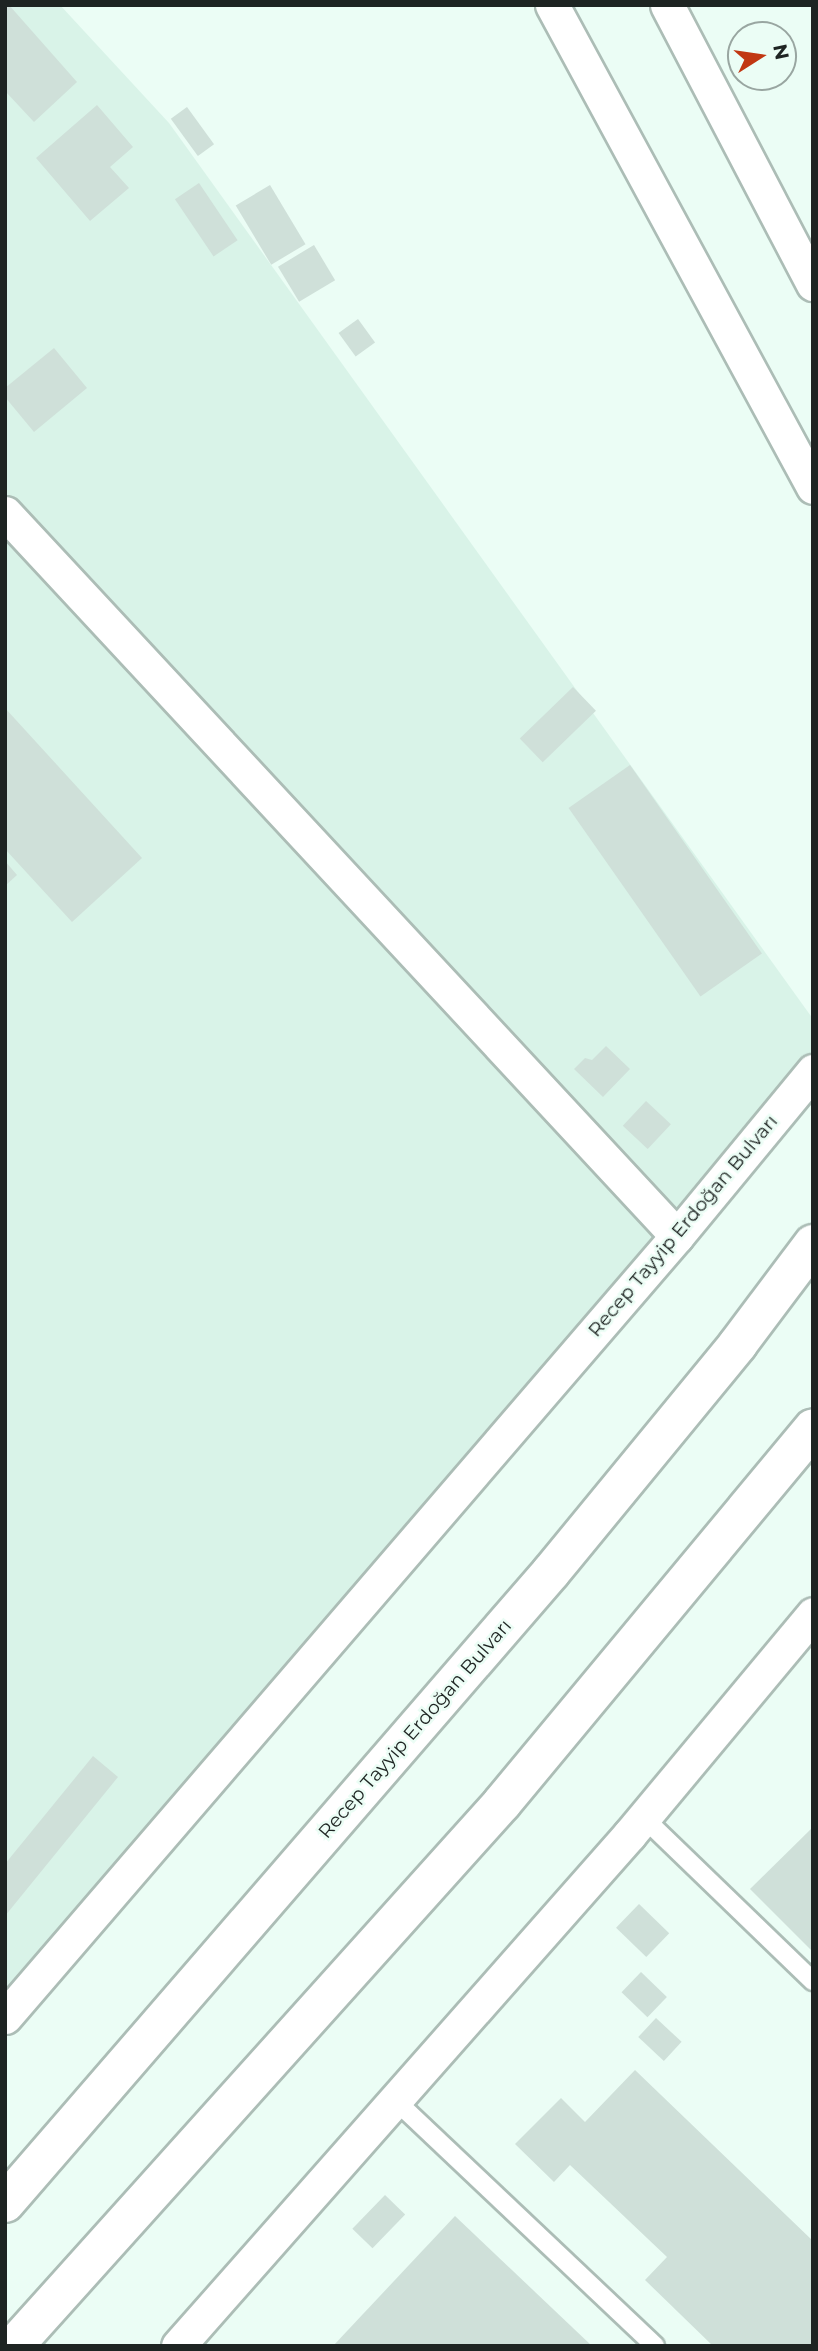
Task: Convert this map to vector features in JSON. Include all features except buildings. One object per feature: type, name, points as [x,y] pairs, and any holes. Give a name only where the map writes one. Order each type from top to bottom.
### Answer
[{"type":"highway","name":"Recep Tayyip Erdoğan Bulvarı","points":[[5,2203],[551,1572],[738,1344],[813,1244]]},
{"type":"highway","points":[[14,2346],[502,1803],[813,1428]]},
{"type":"street","points":[[552,5],[813,487]]},
{"type":"street","points":[[667,5],[813,284]]},
{"type":"street","points":[[5,513],[677,1236]]},
{"type":"street","name":"Recep Tayyip Erdoğan Bulvarı","points":[[5,2017],[677,1236],[813,1071]]},
{"type":"street","points":[[178,2346],[644,1818],[813,1614]]},
{"type":"lane","points":[[644,1818],[813,1981]]},
{"type":"lane","points":[[395,2100],[655,2346]]},
{"type":"shaded area","points":[[5,5],[60,5],[169,123],[813,1019],[813,1071],[5,2017]]}]
